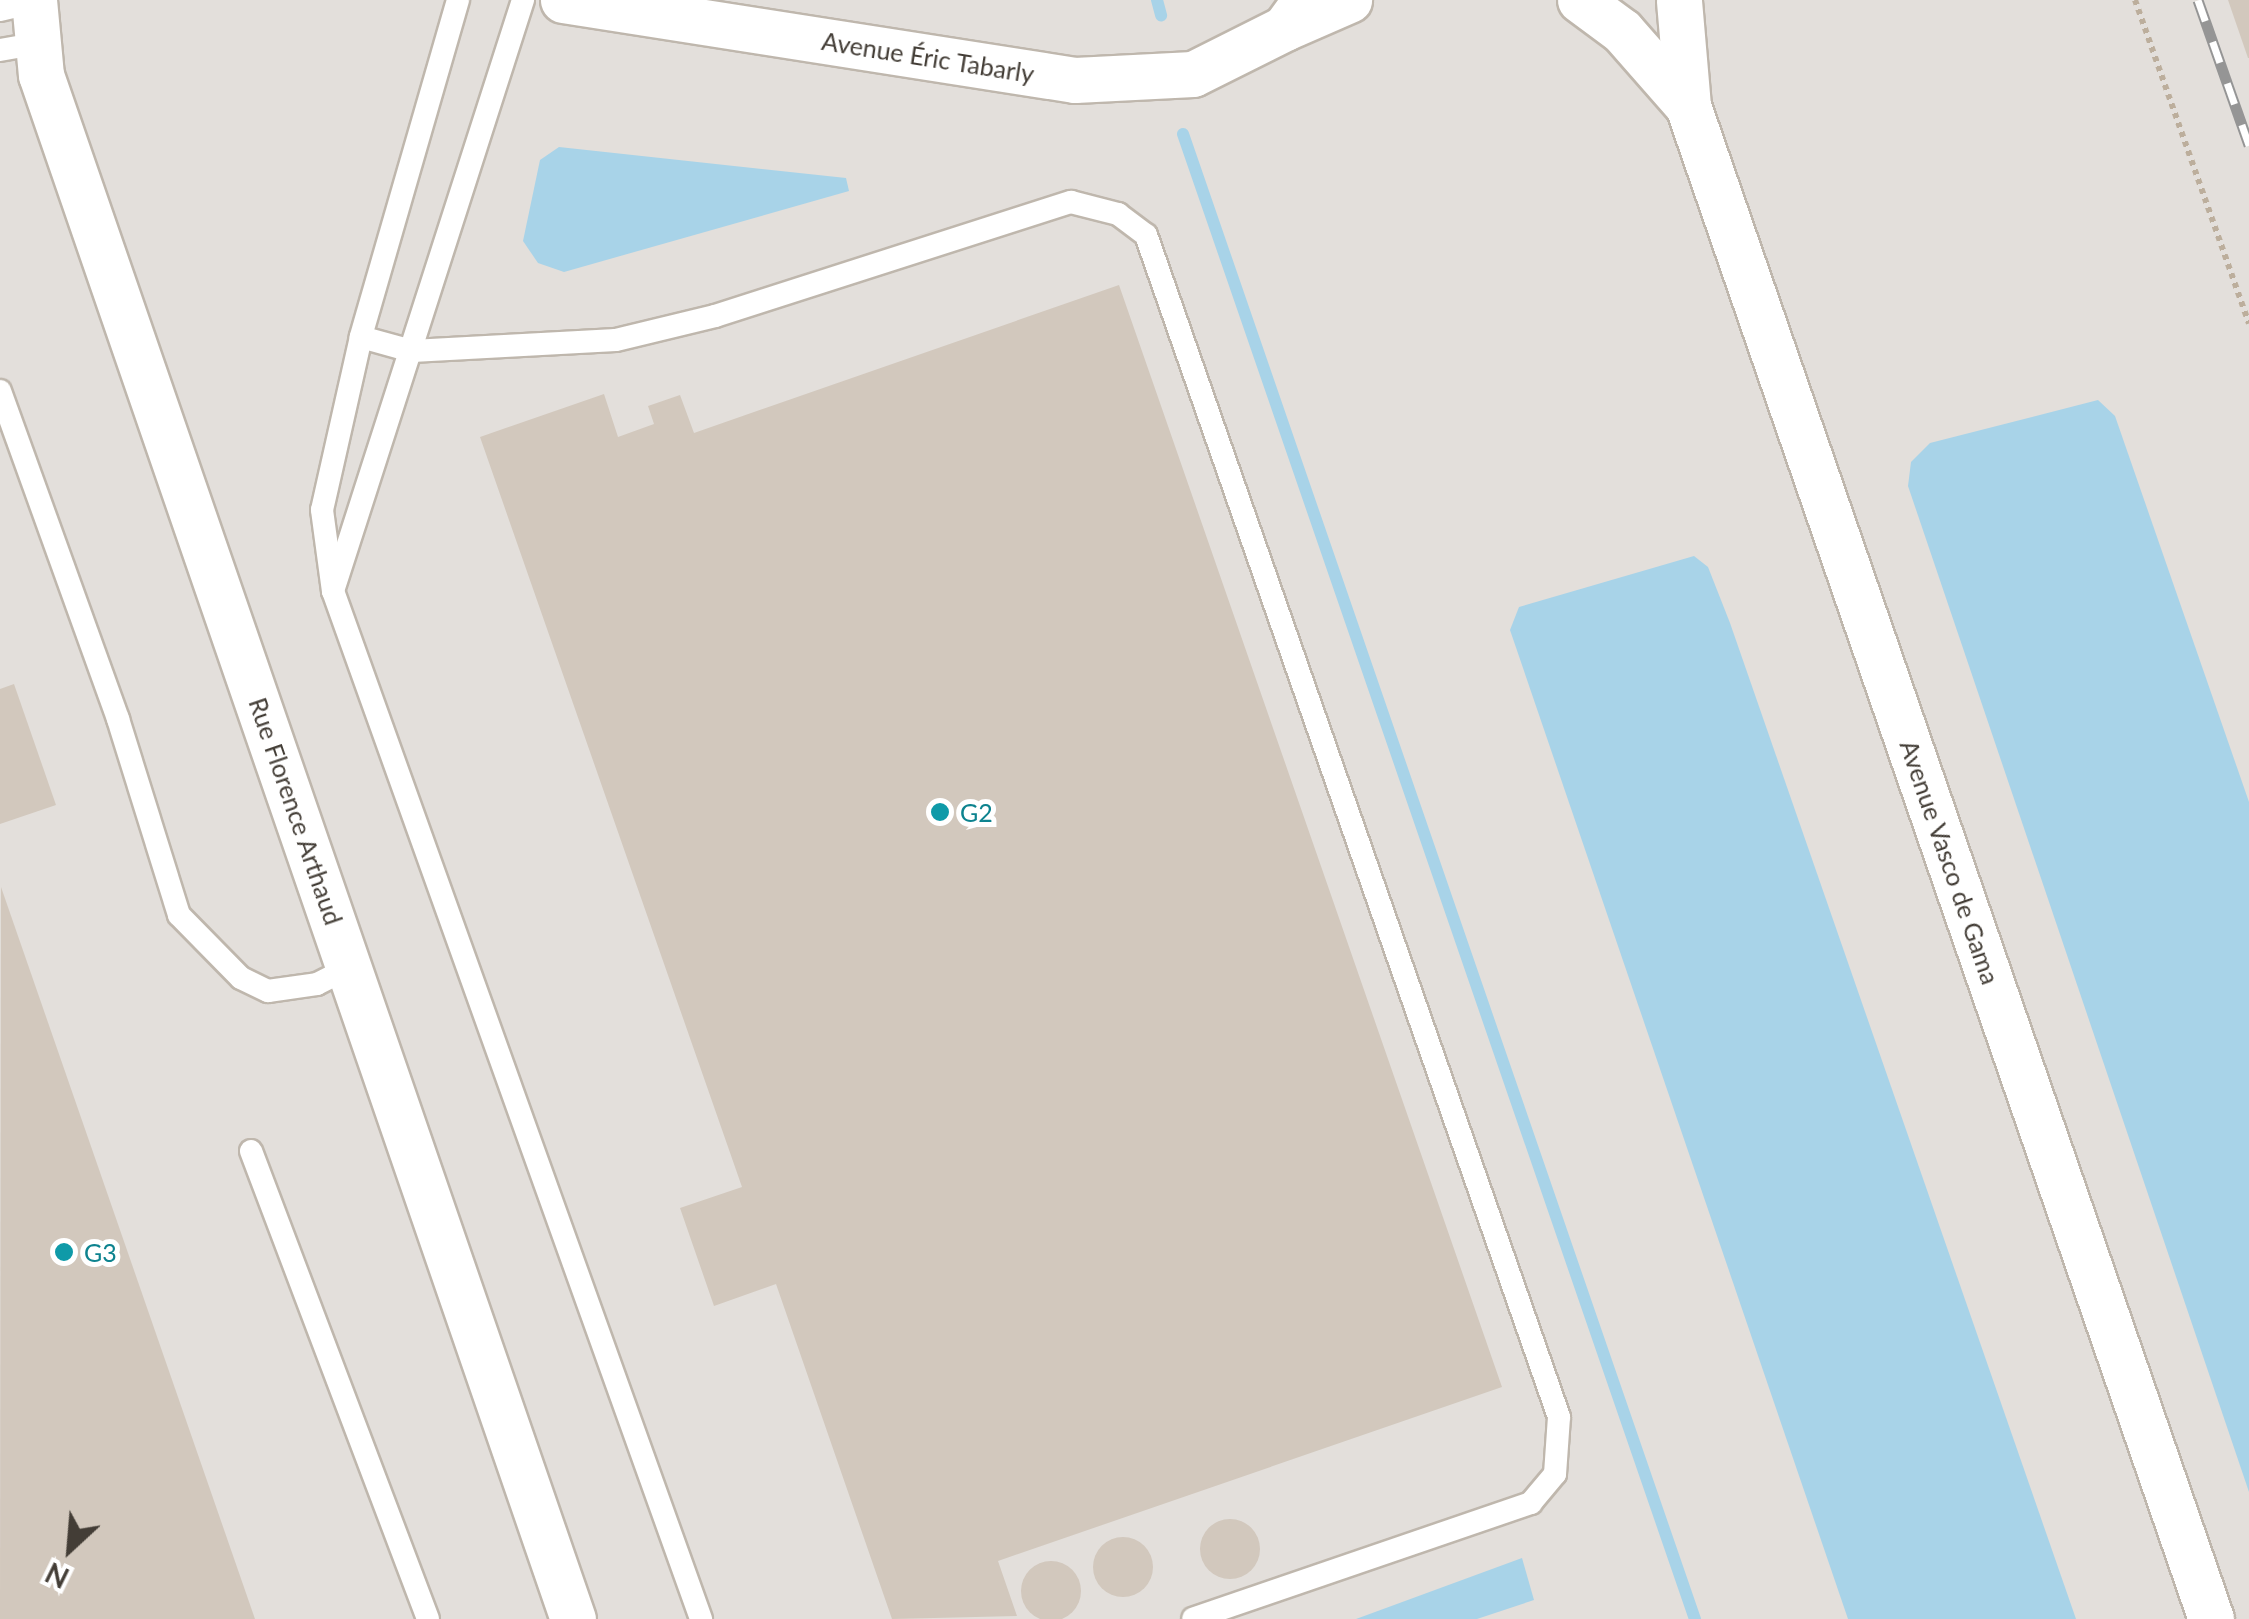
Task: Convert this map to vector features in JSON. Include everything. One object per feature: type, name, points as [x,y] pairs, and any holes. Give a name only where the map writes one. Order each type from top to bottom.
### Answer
[{"type":"street","name":"Avenue Éric Tabarly","points":[[563,0],[1074,80],[1192,74],[1295,14],[1350,0]]},
{"type":"street","points":[[1580,0],[1622,31],[1688,106]]},
{"type":"street","points":[[1679,0],[1688,106]]},
{"type":"street","name":"Rue Florence Arthaud","points":[[21,21],[572,1619]]},
{"type":"street","name":"Avenue Vasco de Gama","points":[[1688,106],[2212,1619]]},
{"type":"lane","points":[[458,0],[361,337],[322,510],[333,592],[701,1619]]},
{"type":"lane","points":[[333,592],[523,0]]},
{"type":"lane","points":[[361,337],[412,351],[616,340],[715,316],[1072,202],[1118,214],[1146,235],[1560,1417],[1556,1474],[1531,1503],[1193,1619]]},
{"type":"lane","points":[[0,391],[118,719],[178,914],[241,978],[268,992],[318,984],[350,968]]},
{"type":"lane","points":[[251,1151],[428,1619]]},
{"type":"path","points":[[2134,0],[2249,324]]},
{"type":"shaded area","points":[[0,0],[2249,0],[2249,1619],[0,1619]]},
{"type":"water","points":[[559,147],[846,178],[849,191],[564,272],[538,263],[523,241],[540,160]]},
{"type":"water","points":[[2098,400],[2115,416],[2249,802],[2249,1492],[1908,486],[1911,462],[1930,443]]},
{"type":"water","points":[[1694,556],[1708,567],[1730,623],[2076,1619],[1848,1619],[1510,630],[1519,607]]},
{"type":"water","points":[[1522,1558],[1534,1600],[1477,1619],[1356,1619]]},
{"type":"building","points":[[2228,0],[2249,0],[2249,58],[2248,58]]},
{"type":"building","name":"G2","points":[[1119,285],[1502,1387],[998,1561],[1017,1616],[892,1619],[776,1284],[714,1306],[680,1208],[742,1187],[480,437],[604,394],[618,437],[654,424],[648,406],[680,395],[694,433]]},
{"type":"building","points":[[14,684],[56,805],[0,824],[0,689]]},
{"type":"building","name":"G3","points":[[1,887],[255,1619],[0,1619]]},
{"type":"building","points":[[1230,1519],[1251,1528],[1260,1549],[1251,1570],[1230,1579],[1209,1570],[1200,1549],[1209,1528]]},
{"type":"building","points":[[1123,1537],[1144,1546],[1153,1567],[1144,1588],[1123,1597],[1102,1588],[1093,1567],[1102,1546]]},
{"type":"building","points":[[1051,1561],[1072,1570],[1081,1591],[1072,1612],[1051,1621],[1030,1612],[1021,1591],[1030,1570]]},
{"type":"waterway","points":[[1157,0],[1161,15]]},
{"type":"waterway","points":[[1183,134],[1695,1619]]},
{"type":"railway","points":[[2198,0],[2249,145]]},
{"type":"place","name":"G2","points":[[940,812]]},
{"type":"place","name":"G3","points":[[64,1252]]}]
